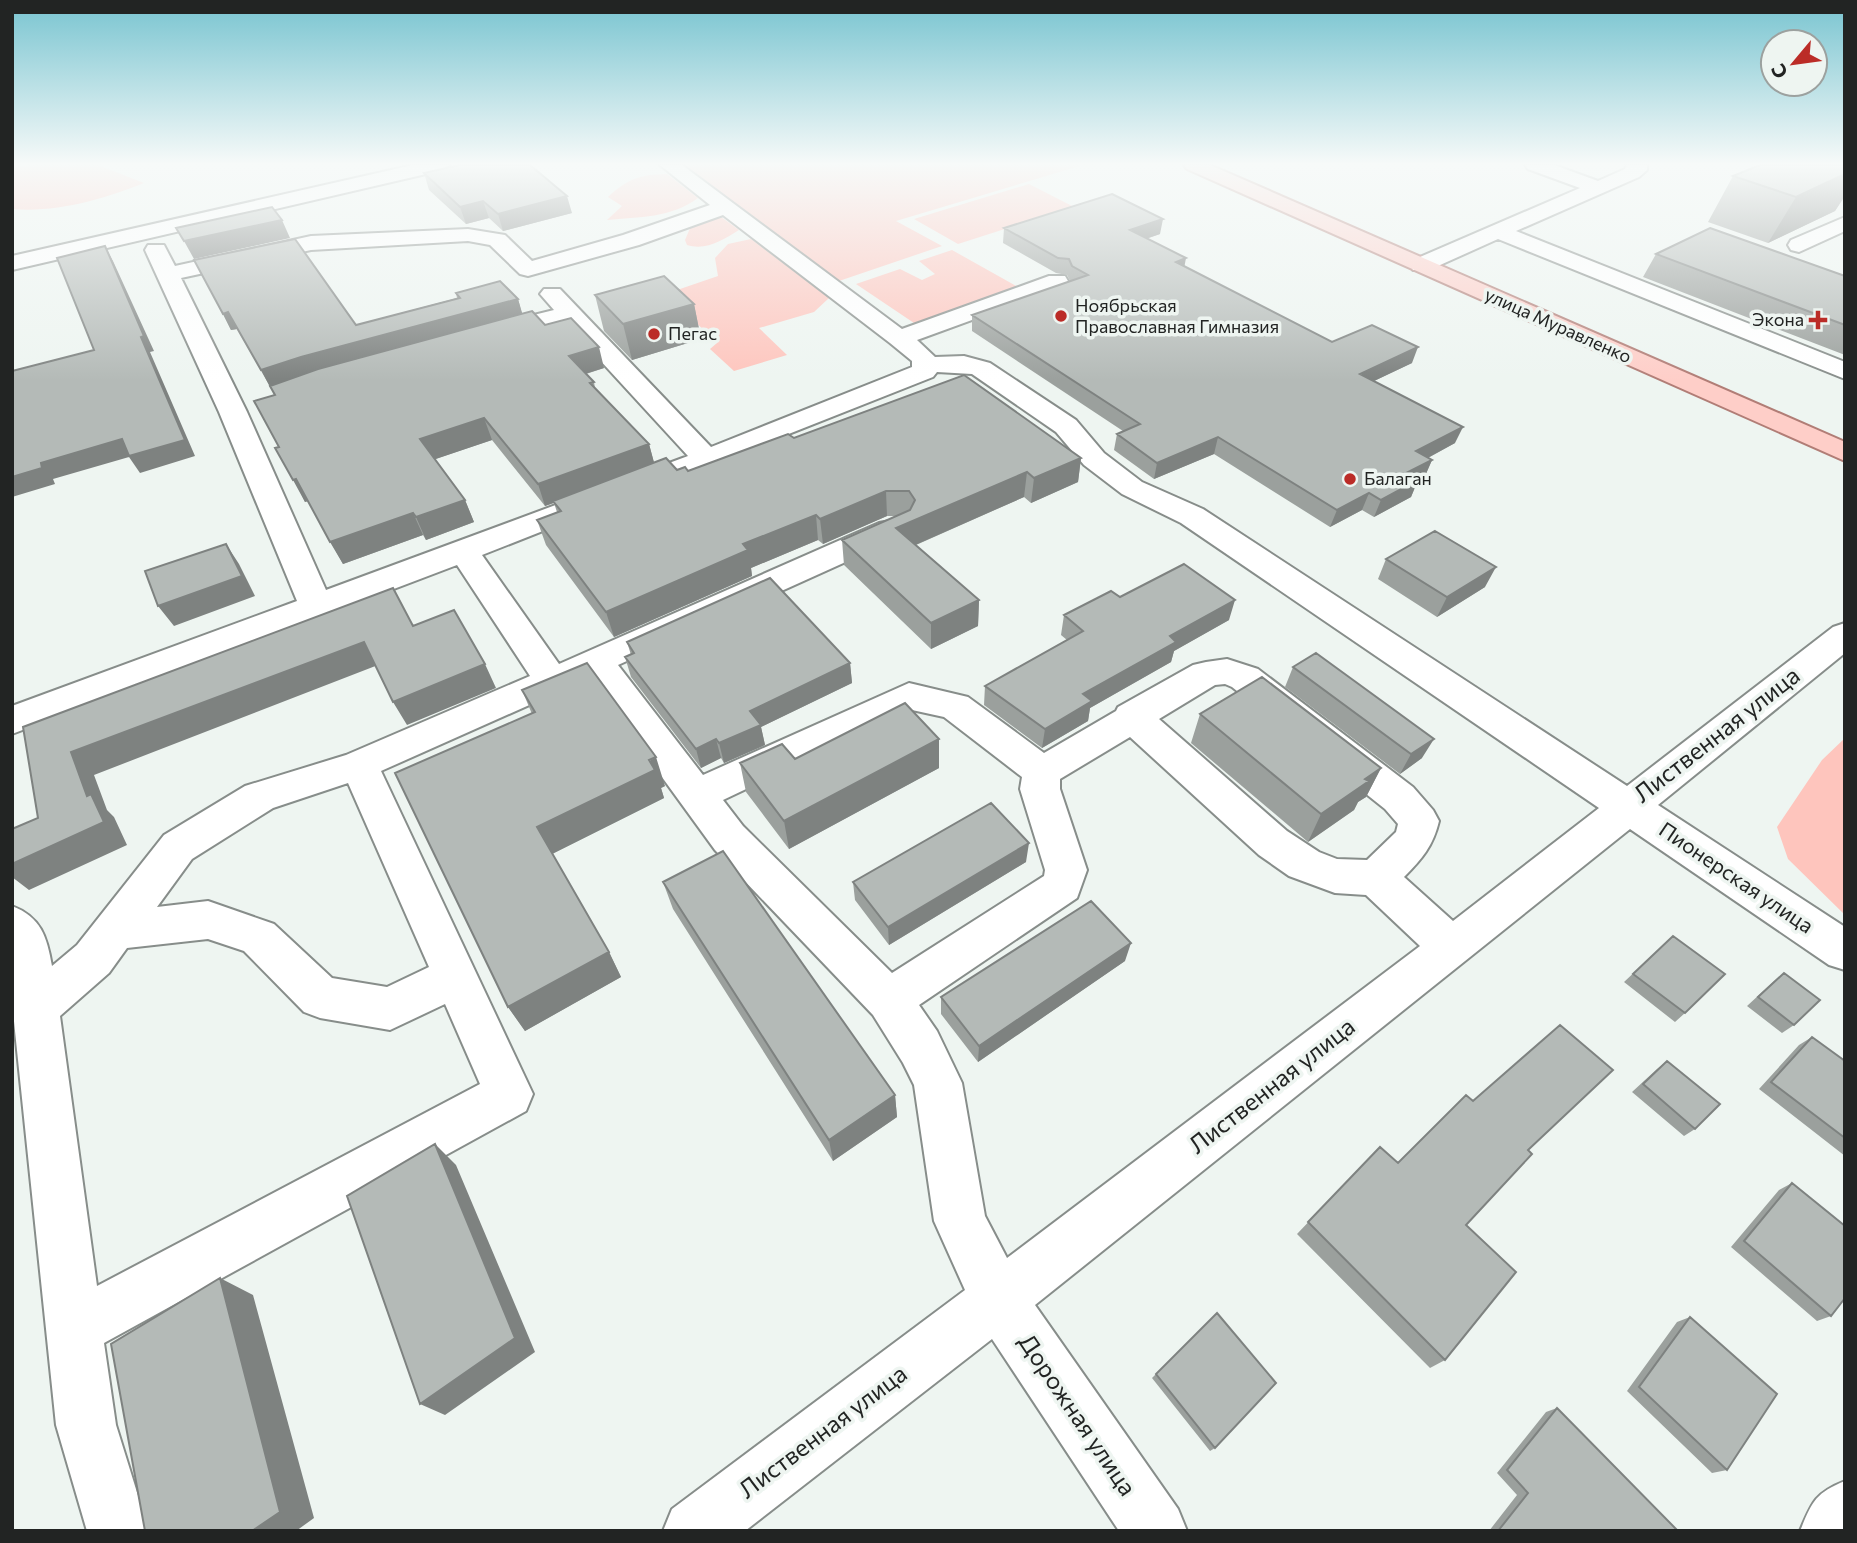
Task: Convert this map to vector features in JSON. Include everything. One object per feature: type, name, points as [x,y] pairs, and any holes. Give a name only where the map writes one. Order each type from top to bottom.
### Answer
[{"type":"main road","name":"улица Муравленко","points":[[1357,237],[1845,453]]},
{"type":"street","points":[[12,263],[129,237]]},
{"type":"street","points":[[149,237],[233,412],[316,606]]},
{"type":"street","points":[[168,274],[311,243],[429,237]]},
{"type":"street","points":[[480,237],[497,240],[528,269],[706,459]]},
{"type":"street","points":[[528,269],[639,237]]},
{"type":"street","points":[[12,721],[706,459],[912,379],[923,372],[926,365],[923,358],[764,237]]},
{"type":"street","points":[[1421,265],[1487,237]]},
{"type":"street","points":[[1511,237],[1845,372]]},
{"type":"street","points":[[1799,245],[1816,237]]},
{"type":"street","points":[[899,338],[1057,281]]},
{"type":"street","points":[[462,342],[569,313]]},
{"type":"street","name":"Пионерская улица","points":[[926,365],[964,364],[981,368],[1066,426],[1094,459],[1132,488],[1192,516],[1845,951]]},
{"type":"street","points":[[233,412],[258,403]]},
{"type":"street","points":[[36,1008],[93,959],[178,847],[260,797],[359,765],[898,526]]},
{"type":"street","points":[[463,550],[552,681]]},
{"type":"street","name":"Лиственная улица","points":[[694,1531],[1452,947],[1845,635]]},
{"type":"street","name":"Дорожная улица","points":[[596,661],[729,838],[889,1000],[920,1047],[938,1083],[960,1221],[998,1299],[1156,1531]]},
{"type":"street","points":[[1042,772],[1131,716],[1206,674],[1227,671],[1245,678],[1399,798],[1419,821],[1414,841],[1376,878]]},
{"type":"street","points":[[696,794],[909,696],[955,706],[1042,772]]},
{"type":"street","points":[[1131,716],[1273,843],[1304,864],[1335,876],[1376,878],[1452,947]]},
{"type":"street","points":[[75,1328],[509,1094],[359,765]]},
{"type":"street","points":[[889,1000],[1062,886],[1066,870],[1040,789],[1042,772]]},
{"type":"street","points":[[116,930],[208,920],[259,937],[320,997],[390,1009],[455,976]]},
{"type":"street","points":[[12,925],[26,940],[86,1425],[118,1531]]},
{"type":"street","points":[[1831,1531],[1845,1512]]},
{"type":"shaded area","points":[[686,237],[728,237],[701,247],[687,245]]},
{"type":"shaded area","points":[[780,237],[925,237],[942,246],[839,281]]},
{"type":"shaded area","points":[[946,237],[980,237],[958,244]]},
{"type":"shaded area","points":[[751,239],[829,298],[814,312],[759,328],[787,355],[734,371],[710,349],[717,343],[680,307],[645,301],[718,276],[715,258],[728,244]]},
{"type":"shaded area","points":[[952,250],[1018,287],[914,323],[856,284],[900,269],[922,280],[935,274],[919,261]]},
{"type":"shaded area","points":[[1845,738],[1845,915],[1788,859],[1777,827],[1822,760]]},
{"type":"building","points":[[182,237],[203,237],[184,241]]},
{"type":"building","points":[[1020,237],[1144,237],[1186,258],[1176,262],[1332,342],[1372,325],[1418,347],[1360,374],[1463,427],[1416,451],[1432,460],[1406,473],[1418,480],[1381,500],[1369,493],[1337,510],[1218,437],[1157,463],[1117,434],[1140,424],[972,315],[1088,275],[1072,266],[1069,259],[1058,258]]},
{"type":"building","points":[[1691,237],[1735,237],[1845,276],[1845,325],[1656,254]]},
{"type":"building","points":[[295,239],[356,325],[460,298],[456,293],[500,281],[518,299],[261,370],[228,312],[223,314],[194,260]]},
{"type":"building","points":[[105,246],[185,440],[129,456],[122,439],[41,463],[42,468],[12,477],[12,371],[94,350],[57,258]]},
{"type":"building","points":[[664,276],[694,304],[623,324],[595,295]]},
{"type":"building","points":[[532,311],[545,325],[571,318],[599,347],[569,356],[594,382],[590,383],[649,444],[538,484],[484,418],[420,439],[465,500],[416,517],[413,513],[330,542],[296,479],[293,480],[275,448],[279,447],[254,401],[275,395],[270,386],[318,369]]},
{"type":"building","points":[[964,375],[1081,458],[1034,478],[1027,472],[896,528],[979,600],[931,623],[842,540],[910,510],[915,500],[909,491],[886,491],[820,519],[816,515],[743,544],[748,550],[606,612],[537,520],[561,511],[553,501],[666,458],[677,470],[685,467],[688,471],[788,434],[794,438]]},
{"type":"building","points":[[1435,531],[1496,567],[1447,597],[1386,559]]},
{"type":"building","points":[[226,544],[242,576],[158,606],[145,571]]},
{"type":"building","points":[[1184,564],[1235,600],[1170,636],[1176,642],[1083,694],[1092,701],[1045,729],[985,686],[1083,631],[1064,615],[1111,591],[1120,597]]},
{"type":"building","points":[[770,578],[850,663],[750,711],[761,725],[719,743],[716,739],[696,749],[625,657],[634,653],[627,642]]},
{"type":"building","points":[[393,588],[413,626],[454,610],[485,664],[393,702],[364,642],[71,752],[87,796],[91,794],[104,822],[12,864],[12,829],[38,818],[23,727]]},
{"type":"building","points":[[1316,653],[1434,739],[1411,754],[1293,667]]},
{"type":"building","points":[[587,663],[656,757],[649,760],[655,770],[537,827],[609,952],[508,1007],[395,773],[535,712],[522,690]]},
{"type":"building","points":[[1262,677],[1381,768],[1365,779],[1369,781],[1321,814],[1200,714]]},
{"type":"building","points":[[905,703],[939,739],[784,821],[740,763],[782,744],[795,759]]},
{"type":"building","points":[[991,803],[1029,843],[888,927],[853,882]]},
{"type":"building","points":[[723,851],[895,1095],[829,1140],[663,882]]},
{"type":"building","points":[[1091,901],[1131,943],[979,1046],[941,997]]},
{"type":"building","points":[[1673,936],[1725,974],[1685,1013],[1633,974]]},
{"type":"building","points":[[1784,973],[1820,1000],[1794,1025],[1758,997]]},
{"type":"building","points":[[1560,1025],[1613,1070],[1528,1150],[1532,1154],[1466,1225],[1516,1272],[1445,1360],[1308,1222],[1380,1147],[1398,1163],[1466,1095],[1473,1101]]},
{"type":"building","points":[[1812,1037],[1845,1061],[1845,1138],[1771,1082]]},
{"type":"building","points":[[1667,1061],[1720,1104],[1695,1129],[1643,1084]]},
{"type":"building","points":[[435,1144],[515,1338],[420,1404],[347,1196]]},
{"type":"building","points":[[1792,1183],[1845,1226],[1845,1298],[1831,1316],[1744,1241]]},
{"type":"building","points":[[220,1278],[280,1512],[252,1531],[145,1531],[111,1344]]},
{"type":"building","points":[[1217,1313],[1276,1383],[1215,1448],[1156,1374]]},
{"type":"building","points":[[1690,1317],[1777,1394],[1727,1470],[1639,1387]]},
{"type":"building","points":[[1557,1408],[1678,1531],[1498,1531],[1528,1493],[1507,1470]]},
{"type":"place","name":"Ноябрьская Православная Гимназия","points":[[1061,316]]},
{"type":"place","name":"Экона","points":[[1818,320]]},
{"type":"place","name":"Пегас","points":[[654,334]]},
{"type":"place","name":"Балаган","points":[[1350,479]]}]
